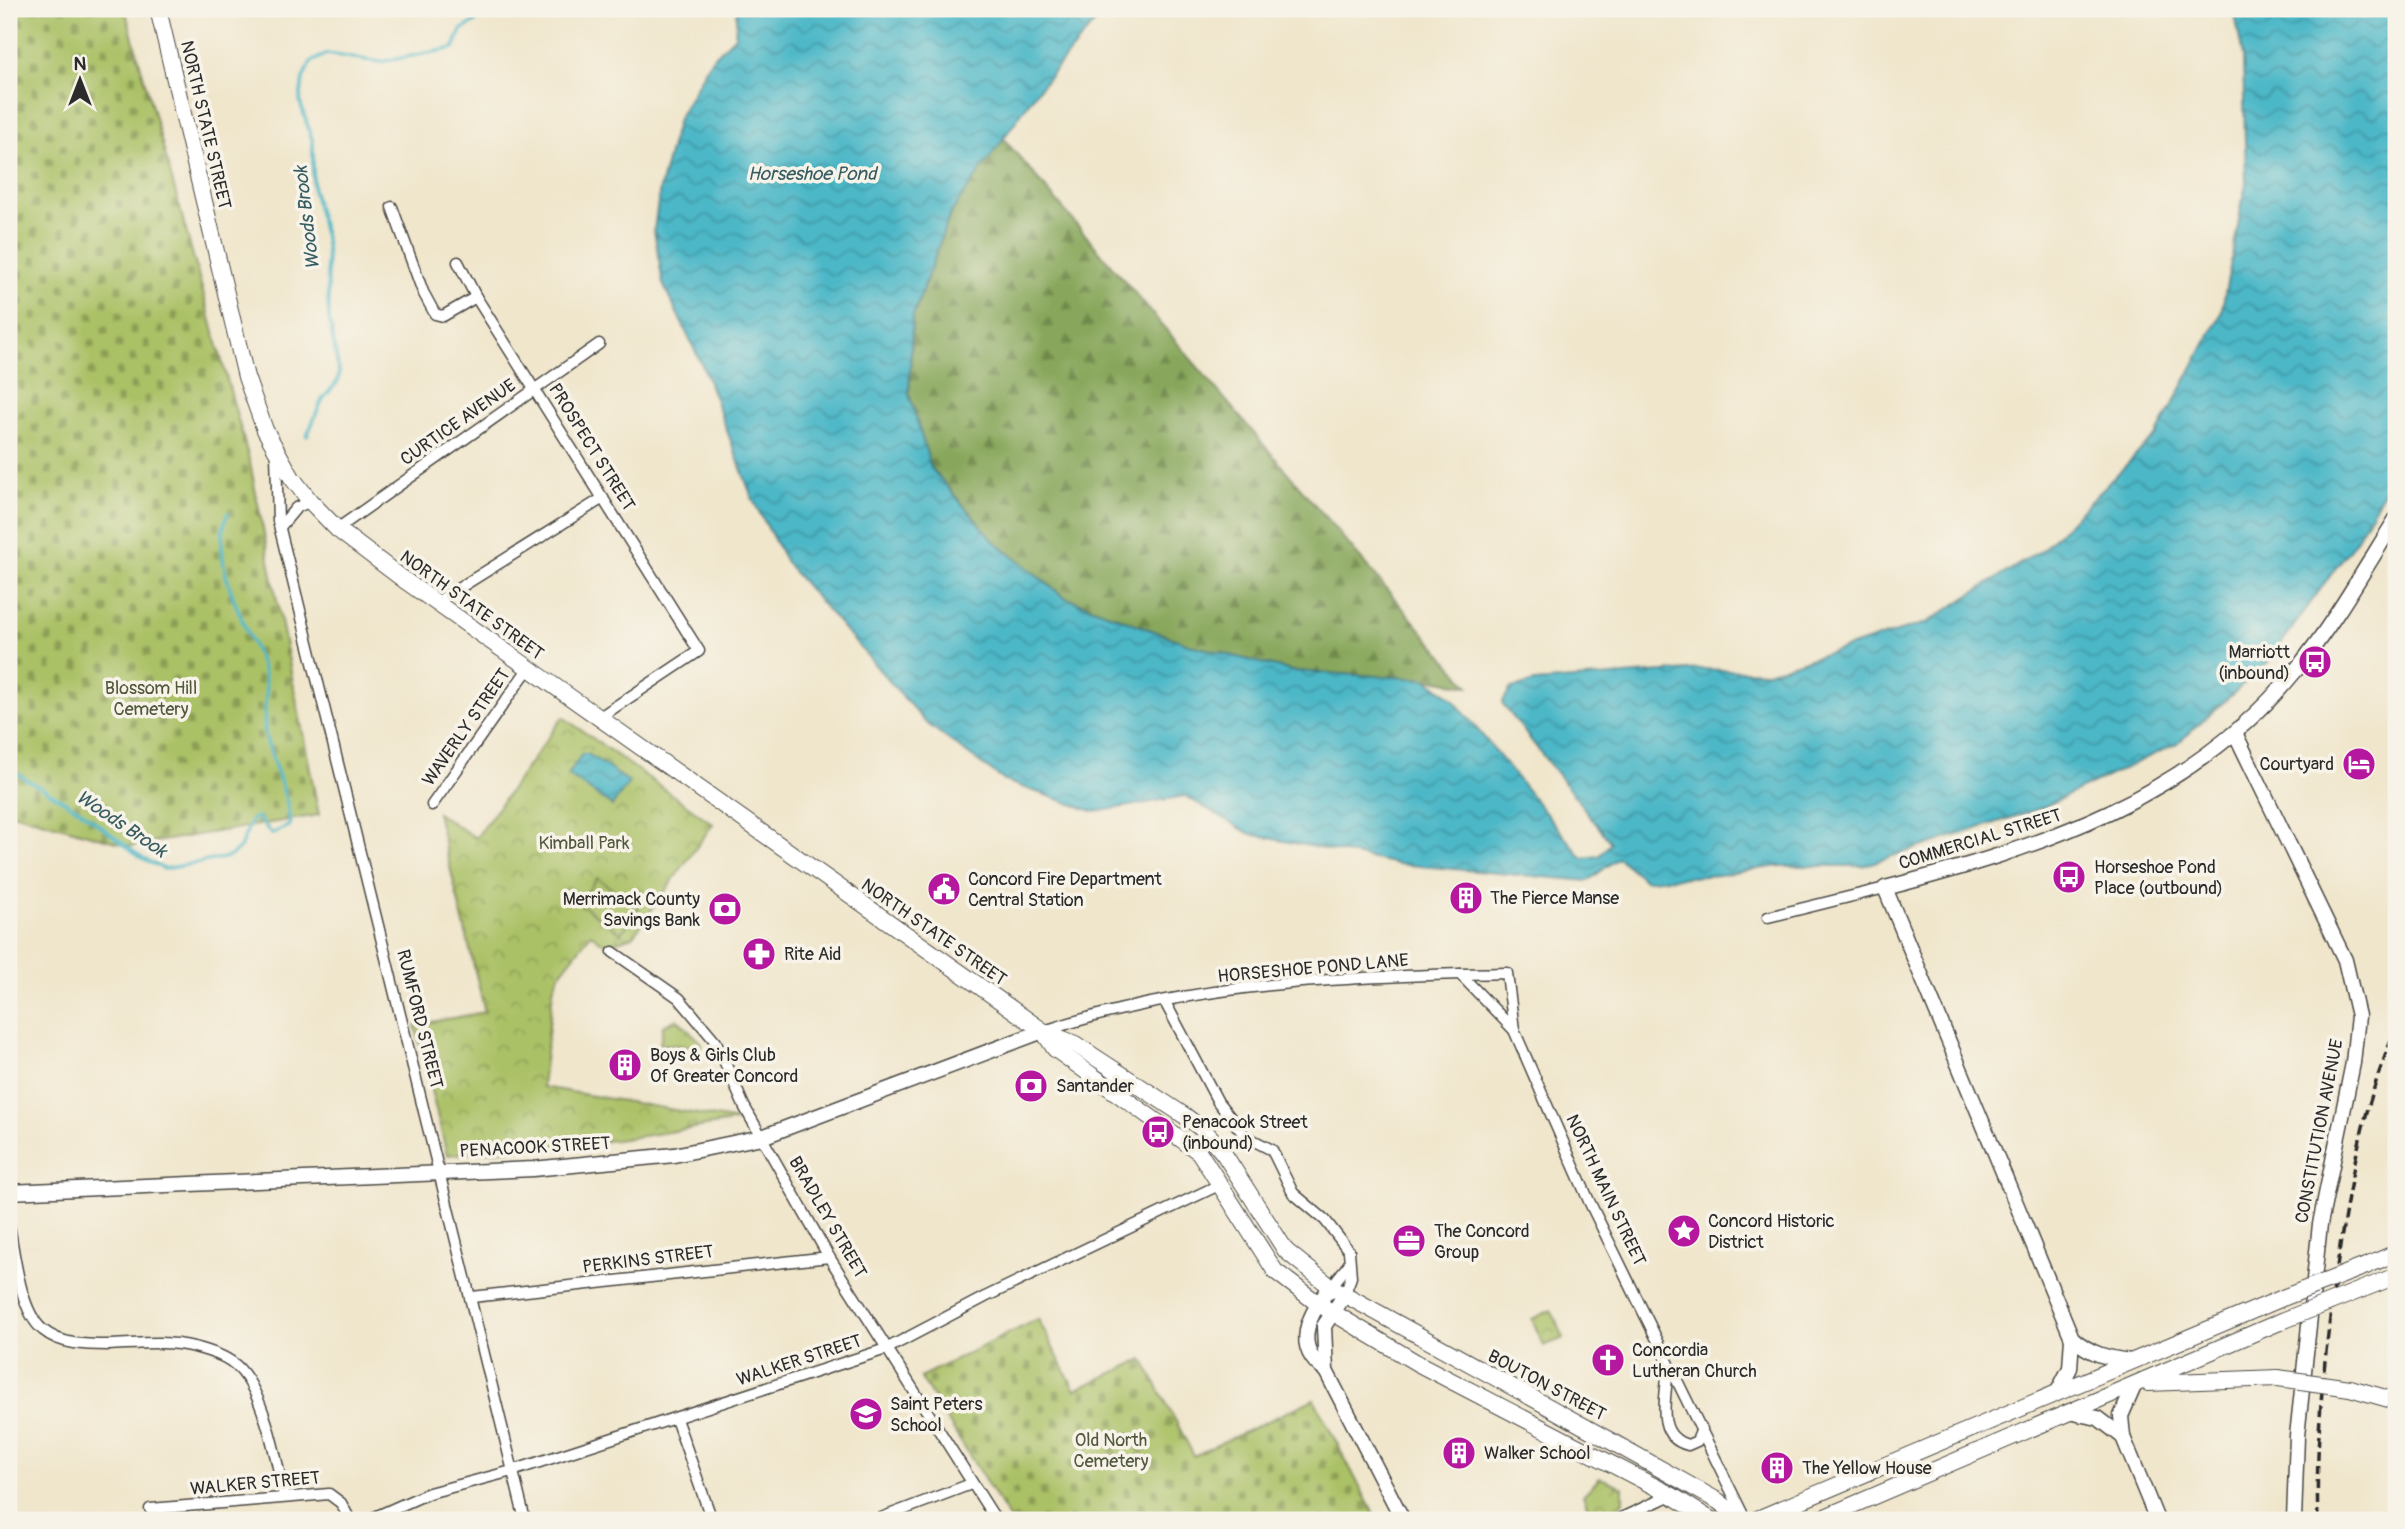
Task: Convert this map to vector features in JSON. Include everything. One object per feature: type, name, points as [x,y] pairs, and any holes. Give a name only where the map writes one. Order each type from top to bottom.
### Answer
[{"type":"main road","name":"NORTH STATE STREET","points":[[158,9],[246,377],[265,430],[310,501],[337,529],[597,719],[1042,1031],[1075,1044],[1206,1132],[1241,1178],[1286,1251],[1337,1292]]},
{"type":"main road","name":"NORTH STATE STREET","points":[[1042,1031],[1055,1049],[1199,1152],[1275,1271],[1317,1303]]},
{"type":"main road","points":[[1755,1520],[2396,1253]]},
{"type":"main road","points":[[1818,1520],[2282,1321],[2396,1276]]},
{"type":"main road","name":"BOUTON STREET","points":[[1337,1292],[1718,1501],[1744,1520]]},
{"type":"main road","points":[[1317,1303],[1417,1363],[1671,1495],[1711,1520]]},
{"type":"main road","points":[[2135,1384],[2278,1378],[2350,1388],[2396,1401]]},
{"type":"street","points":[[392,207],[423,292],[435,314],[443,316],[476,297]]},
{"type":"street","name":"PROSPECT STREET","points":[[458,262],[476,297],[699,651],[597,719]]},
{"type":"street","name":"CURTICE AVENUE","points":[[337,529],[599,344]]},
{"type":"street","name":"RUMFORD STREET","points":[[276,451],[280,527],[525,1520]]},
{"type":"street","points":[[437,602],[603,498]]},
{"type":"street","points":[[280,527],[296,508],[310,501]]},
{"type":"street","name":"COMMERCIAL STREET","points":[[2057,1393],[2070,1368],[2072,1338],[1885,888],[2009,853],[2099,819],[2144,797],[2193,765],[2235,733],[2312,649],[2396,519]]},
{"type":"street","name":"WAVERLY STREET","points":[[432,804],[528,669]]},
{"type":"street","name":"CONSTITUTION AVENUE","points":[[2235,733],[2345,960],[2358,1016],[2353,1063],[2320,1224],[2297,1436],[2294,1520]]},
{"type":"street","points":[[1768,917],[1885,888]]},
{"type":"street","name":"BRADLEY STREET","points":[[612,951],[679,998],[709,1032],[762,1137],[829,1257],[996,1520]]},
{"type":"street","name":"HORSESHOE POND LANE","points":[[1042,1031],[1095,1016],[1272,985],[1507,973]]},
{"type":"street","name":"NORTH MAIN STREET","points":[[1507,973],[1514,1030],[1589,1201],[1744,1520]]},
{"type":"street","name":"NORTH MAIN STREET","points":[[1460,974],[1514,1030]]},
{"type":"street","points":[[1165,1002],[1218,1102],[1245,1136],[1272,1150],[1293,1193],[1325,1220],[1349,1251],[1351,1277],[1337,1292],[1317,1303],[1308,1317],[1309,1351],[1315,1363],[1326,1371]]},
{"type":"street","name":"PENACOOK STREET","points":[[9,1192],[612,1163],[674,1155],[762,1137],[1042,1031]]},
{"type":"street","name":"WALKER STREET","points":[[368,1520],[429,1493],[512,1471],[886,1349],[985,1297],[1221,1184]]},
{"type":"street","points":[[9,1224],[17,1269],[30,1310],[41,1329],[60,1341],[88,1345],[160,1343],[192,1346],[234,1364],[249,1382],[260,1408],[274,1449],[284,1496]]},
{"type":"street","name":"PERKINS STREET","points":[[472,1297],[829,1257]]},
{"type":"street","points":[[1349,1264],[1323,1333],[1326,1371],[1403,1520]]},
{"type":"street","points":[[2072,1338],[2088,1351],[2102,1357],[2131,1362]]},
{"type":"street","name":"NORTH MAIN STREET","points":[[1668,1363],[1665,1416],[1667,1433],[1675,1442],[1688,1446],[1698,1441],[1702,1429]]},
{"type":"street","points":[[2135,1384],[2121,1416],[2123,1437],[2157,1520]]},
{"type":"street","points":[[2067,1412],[2098,1418],[2123,1437]]},
{"type":"street","points":[[676,1419],[712,1520]]},
{"type":"street","points":[[876,1520],[971,1484]]},
{"type":"street","name":"WALKER STREET","points":[[150,1509],[329,1494],[341,1503],[350,1520]]},
{"type":"street","points":[[1617,1520],[1671,1495]]},
{"type":"green space","name":"Blossom Hill Cemetery","points":[[9,9],[125,9],[250,463],[319,815],[130,846],[9,812]]},
{"type":"green space","points":[[1003,138],[1469,686],[1426,679],[1292,671],[1191,645],[1064,597],[994,541],[931,468],[909,394],[912,319],[950,214]]},
{"type":"green space","name":"Kimball Park","points":[[563,717],[713,824],[633,936],[606,945],[591,934],[559,975],[553,990],[542,1087],[738,1121],[617,1140],[447,1155],[415,1025],[485,1012],[437,813],[476,838]]},
{"type":"green space","points":[[597,878],[639,908],[621,933],[579,903]]},
{"type":"green space","points":[[677,1019],[701,1042],[701,1047],[660,1044],[663,1026]]},
{"type":"green space","points":[[1551,1310],[1564,1338],[1544,1346],[1532,1319]]},
{"type":"green space","name":"Old North Cemetery","points":[[1038,1319],[1075,1390],[1143,1359],[1194,1456],[1314,1399],[1377,1520],[1010,1520],[920,1377]]},
{"type":"green space","points":[[1600,1478],[1623,1487],[1623,1502],[1592,1518],[1583,1495]]},
{"type":"water","name":"Horseshoe Pond","points":[[737,9],[1106,9],[1037,91],[950,214],[912,319],[909,394],[931,468],[994,541],[1064,597],[1191,645],[1292,671],[1426,679],[1452,698],[1582,858],[1599,856],[1611,843],[1502,703],[1511,688],[1535,682],[1701,669],[1767,672],[1926,623],[2043,549],[2157,434],[2221,314],[2246,183],[2243,57],[2234,9],[2396,9],[2396,470],[2356,540],[2267,663],[2178,743],[2041,808],[1862,866],[1778,866],[1719,875],[1645,880],[1618,858],[1588,881],[1398,864],[1250,834],[1185,796],[1095,812],[1005,781],[925,722],[787,564],[753,500],[703,367],[663,284],[654,230],[660,188],[678,119],[711,60],[735,36]]},
{"type":"water","points":[[582,754],[588,754],[629,782],[612,806],[568,775]]},
{"type":"waterway","name":"Woods Brook","points":[[307,436],[322,400],[338,381],[339,372],[329,318],[326,242],[313,189],[313,142],[300,102],[303,78],[311,62],[327,54],[380,62],[454,48],[461,30],[475,22],[477,9]]},
{"type":"waterway","name":"Woods Brook","points":[[9,769],[81,811],[142,858],[164,869],[229,857],[240,848],[252,819],[257,817],[272,834],[290,825],[284,792],[266,738],[266,687],[263,670],[225,572],[223,532],[228,513]]},
{"type":"railway","points":[[2318,1520],[2321,1400],[2345,1217],[2364,1121],[2396,1029]]},
{"type":"place","name":"Marriott (inbound)","points":[[2315,662]]},
{"type":"place","name":"Courtyard","points":[[2359,764]]},
{"type":"place","name":"Horseshoe Pond Place (outbound)","points":[[2069,877]]},
{"type":"place","name":"Concord Fire Department Central Station","points":[[944,889]]},
{"type":"place","name":"The Pierce Manse","points":[[1466,898]]},
{"type":"place","name":"Merrimack County Savings Bank","points":[[725,909]]},
{"type":"place","name":"Rite Aid","points":[[759,954]]},
{"type":"place","name":"Boys & Girls Club Of Greater Concord","points":[[625,1065]]},
{"type":"place","name":"Santander","points":[[1031,1086]]},
{"type":"place","name":"Penacook Street (inbound)","points":[[1158,1132]]},
{"type":"place","name":"Concord Historic District","points":[[1684,1231]]},
{"type":"place","name":"The Concord Group","points":[[1409,1241]]},
{"type":"place","name":"Concordia Lutheran Church","points":[[1608,1360]]},
{"type":"place","name":"Saint Peters School","points":[[866,1414]]},
{"type":"place","name":"Walker School","points":[[1459,1453]]},
{"type":"place","name":"The Yellow House","points":[[1777,1468]]}]
